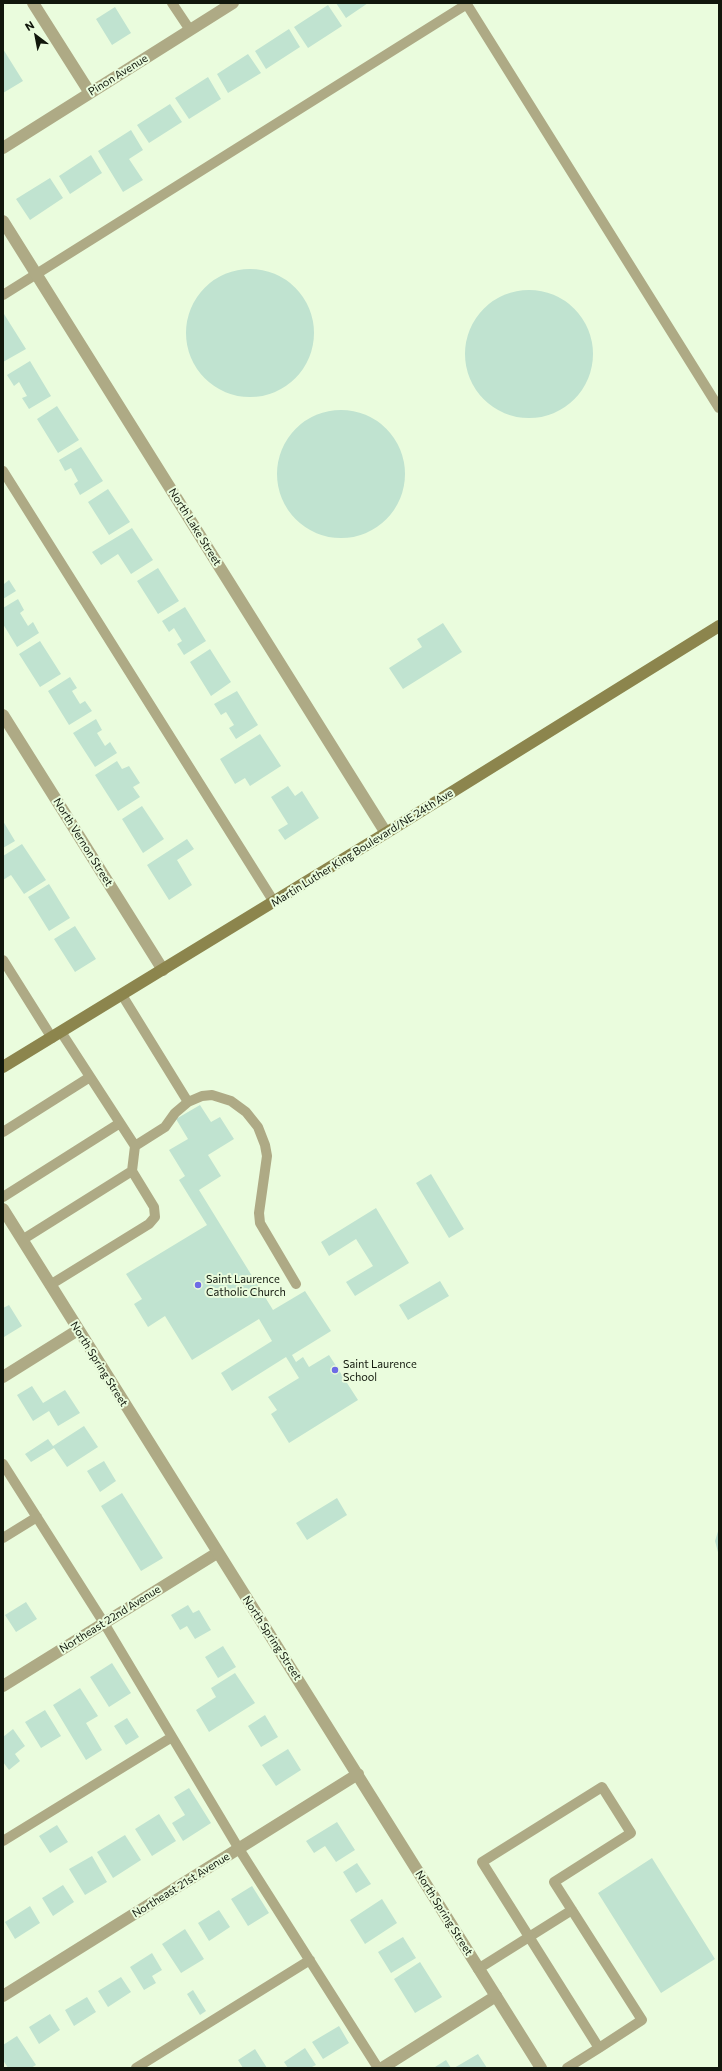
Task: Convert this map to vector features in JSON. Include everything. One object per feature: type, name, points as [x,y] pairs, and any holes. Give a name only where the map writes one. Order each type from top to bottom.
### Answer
[{"type":"main road","name":"Martin Luther King Boulevard/NE 24th Ave","points":[[3,1067],[274,902],[719,626]]},
{"type":"street","points":[[34,3],[90,93]]},
{"type":"street","name":"Pinon Avenue","points":[[3,148],[233,3]]},
{"type":"street","name":"North Lake Street","points":[[3,221],[386,833]]},
{"type":"street","name":"North Vernon Street","points":[[3,714],[163,970]]},
{"type":"street","name":"North Spring Street","points":[[3,1209],[217,1553],[358,1774],[541,2068]]},
{"type":"street","points":[[3,1376],[78,1330]]},
{"type":"street","name":"Northeast 22nd Avenue","points":[[3,1686],[217,1553]]},
{"type":"street","name":"Northeast 21st Avenue","points":[[3,1996],[358,1774]]},
{"type":"street","points":[[382,2068],[496,1996]]},
{"type":"lane","points":[[172,3],[190,30]]},
{"type":"lane","points":[[3,295],[467,4],[719,408]]},
{"type":"lane","points":[[3,471],[274,902]]},
{"type":"lane","points":[[3,960],[57,1035],[90,1077],[135,1146],[132,1171],[154,1207],[155,1217],[149,1224],[50,1285]]},
{"type":"lane","points":[[122,995],[188,1102]]},
{"type":"lane","points":[[3,1132],[90,1077]]},
{"type":"lane","points":[[135,1146],[165,1127],[175,1112],[188,1102],[202,1096],[212,1095],[231,1101],[246,1112],[258,1127],[265,1145],[266,1156],[259,1213],[260,1223],[296,1284]]},
{"type":"lane","points":[[3,1197],[120,1124]]},
{"type":"lane","points":[[22,1240],[132,1171]]},
{"type":"lane","points":[[3,1464],[104,1623],[239,1849],[378,2068]]},
{"type":"lane","points":[[3,1538],[37,1517]]},
{"type":"lane","points":[[3,1841],[172,1737]]},
{"type":"lane","points":[[567,2068],[599,2048],[642,2020],[554,1882],[631,1833],[602,1787],[482,1862],[599,2048]]},
{"type":"lane","points":[[478,1969],[572,1910]]},
{"type":"lane","points":[[136,2068],[310,1960]]},
{"type":"building","points":[[336,3],[368,3],[346,18]]},
{"type":"building","points":[[328,5],[342,26],[308,48],[294,27]]},
{"type":"building","points":[[115,7],[131,33],[112,45],[96,19]]},
{"type":"building","points":[[289,29],[300,47],[266,69],[255,51]]},
{"type":"building","points":[[3,49],[23,81],[3,93]]},
{"type":"building","points":[[248,54],[261,73],[228,93],[217,74]]},
{"type":"building","points":[[208,77],[221,99],[189,119],[175,98]]},
{"type":"building","points":[[170,104],[182,122],[149,143],[137,125]]},
{"type":"building","points":[[131,130],[143,150],[129,159],[143,180],[123,192],[98,151]]},
{"type":"building","points":[[91,155],[102,173],[70,194],[59,176]]},
{"type":"building","points":[[50,178],[63,198],[30,220],[16,199]]},
{"type":"building","points":[[244,269],[256,269],[275,273],[296,287],[310,308],[314,333],[310,358],[296,379],[275,393],[256,397],[244,397],[225,393],[204,379],[190,358],[186,339],[186,327],[190,308],[204,287],[225,273]]},
{"type":"building","points":[[523,290],[535,290],[554,294],[575,308],[589,329],[593,354],[589,379],[575,400],[554,414],[535,418],[523,418],[504,414],[483,400],[469,379],[465,360],[465,348],[469,329],[483,308],[504,294]]},
{"type":"building","points":[[4,314],[26,349],[3,362],[3,315]]},
{"type":"building","points":[[30,361],[51,396],[29,409],[22,398],[27,396],[19,382],[14,386],[7,375]]},
{"type":"building","points":[[57,406],[79,440],[58,453],[37,419]]},
{"type":"building","points":[[335,410],[347,410],[366,414],[387,428],[401,449],[405,474],[401,499],[387,520],[366,534],[347,538],[335,538],[316,534],[295,520],[281,499],[277,480],[277,468],[281,449],[295,428],[316,414]]},
{"type":"building","points":[[81,447],[103,481],[80,495],[74,484],[78,481],[71,468],[65,471],[59,460]]},
{"type":"building","points":[[108,489],[130,522],[109,535],[88,502]]},
{"type":"building","points":[[132,528],[153,560],[131,574],[118,554],[101,565],[92,552]]},
{"type":"building","points":[[158,568],[179,601],[158,614],[137,581]]},
{"type":"building","points":[[9,580],[16,591],[3,599],[3,581],[4,584]]},
{"type":"building","points":[[18,599],[24,610],[20,613],[28,626],[33,622],[39,633],[17,647],[3,624],[3,608]]},
{"type":"building","points":[[185,607],[206,641],[184,655],[177,644],[182,641],[174,628],[169,632],[162,621]]},
{"type":"building","points":[[443,623],[462,652],[403,689],[389,668],[422,647],[417,639]]},
{"type":"building","points":[[40,641],[61,674],[40,687],[19,654]]},
{"type":"building","points":[[210,649],[231,682],[211,696],[190,662]]},
{"type":"building","points":[[70,677],[77,688],[72,691],[80,704],[85,701],[92,711],[69,725],[48,691]]},
{"type":"building","points":[[237,691],[258,725],[236,739],[229,728],[234,725],[226,712],[221,715],[214,704]]},
{"type":"building","points":[[96,719],[102,730],[97,733],[105,746],[110,742],[117,753],[95,767],[73,733]]},
{"type":"building","points":[[260,734],[281,766],[250,786],[245,778],[235,784],[220,759]]},
{"type":"building","points":[[117,761],[122,769],[129,766],[140,783],[133,787],[140,797],[118,811],[95,775]]},
{"type":"building","points":[[288,786],[295,796],[302,791],[319,818],[285,840],[278,830],[288,824],[271,797]]},
{"type":"building","points":[[142,806],[164,839],[143,853],[122,819]]},
{"type":"building","points":[[3,821],[15,841],[3,848]]},
{"type":"building","points":[[187,839],[194,849],[177,860],[192,885],[169,900],[147,865]]},
{"type":"building","points":[[22,844],[46,880],[24,894],[11,875],[3,880],[3,856]]},
{"type":"building","points":[[49,884],[70,918],[49,931],[28,897]]},
{"type":"building","points":[[75,926],[96,959],[75,972],[54,939]]},
{"type":"building","points":[[200,1105],[211,1122],[220,1117],[234,1139],[208,1155],[221,1176],[199,1190],[273,1310],[305,1291],[331,1331],[292,1355],[296,1362],[303,1357],[309,1367],[329,1355],[358,1400],[289,1443],[271,1414],[277,1410],[268,1397],[299,1378],[286,1357],[232,1391],[221,1373],[272,1341],[259,1319],[192,1360],[165,1316],[148,1327],[134,1304],[142,1299],[126,1274],[207,1225],[179,1180],[185,1176],[169,1150],[188,1139],[176,1119]]},
{"type":"building","points":[[431,1174],[464,1229],[449,1238],[416,1183]]},
{"type":"building","points":[[376,1208],[409,1263],[355,1296],[346,1282],[373,1266],[356,1239],[329,1256],[321,1242]]},
{"type":"building","points":[[440,1281],[449,1296],[408,1320],[399,1305]]},
{"type":"building","points":[[9,1305],[22,1326],[4,1337],[3,1308]]},
{"type":"building","points":[[32,1386],[43,1403],[65,1390],[80,1413],[58,1426],[49,1411],[33,1421],[17,1395]]},
{"type":"building","points":[[84,1426],[98,1447],[67,1467],[54,1448],[31,1462],[25,1454],[48,1439],[53,1446]]},
{"type":"building","points":[[104,1461],[116,1481],[100,1492],[87,1471]]},
{"type":"building","points":[[122,1493],[163,1558],[141,1571],[101,1506]]},
{"type":"building","points":[[337,1498],[347,1515],[307,1540],[296,1523]]},
{"type":"building","points":[[719,1528],[719,1556],[715,1541]]},
{"type":"building","points":[[26,1602],[37,1619],[16,1632],[5,1615]]},
{"type":"building","points":[[188,1605],[193,1613],[199,1610],[211,1630],[195,1639],[187,1626],[180,1630],[171,1615]]},
{"type":"building","points":[[223,1646],[236,1667],[218,1678],[205,1657]]},
{"type":"building","points":[[112,1663],[131,1693],[109,1707],[90,1677]]},
{"type":"building","points":[[235,1673],[255,1703],[209,1732],[196,1710],[216,1697],[211,1688]]},
{"type":"building","points":[[80,1688],[98,1716],[86,1723],[102,1750],[86,1760],[53,1705]]},
{"type":"building","points":[[45,1710],[61,1736],[41,1748],[25,1722]]},
{"type":"building","points":[[265,1715],[278,1737],[261,1747],[248,1726]]},
{"type":"building","points":[[127,1718],[139,1737],[126,1745],[114,1726]]},
{"type":"building","points":[[13,1729],[25,1746],[15,1754],[20,1761],[9,1770],[3,1762],[3,1737]]},
{"type":"building","points":[[288,1749],[301,1770],[276,1786],[262,1765]]},
{"type":"building","points":[[189,1788],[211,1823],[183,1841],[172,1823],[185,1815],[174,1797]]},
{"type":"building","points":[[159,1814],[176,1841],[152,1856],[135,1829]]},
{"type":"building","points":[[337,1822],[355,1850],[336,1862],[325,1846],[314,1853],[306,1841]]},
{"type":"building","points":[[57,1825],[68,1842],[50,1853],[39,1836]]},
{"type":"building","points":[[125,1835],[141,1860],[113,1878],[97,1852]]},
{"type":"building","points":[[92,1856],[107,1882],[85,1895],[69,1869]]},
{"type":"building","points":[[652,1858],[715,1959],[661,1993],[598,1893]]},
{"type":"building","points":[[357,1863],[371,1884],[356,1893],[343,1872]]},
{"type":"building","points":[[63,1885],[74,1902],[53,1916],[42,1898]]},
{"type":"building","points":[[252,1886],[269,1913],[248,1926],[231,1899]]},
{"type":"building","points":[[382,1899],[397,1923],[365,1944],[350,1920]]},
{"type":"building","points":[[30,1906],[40,1923],[15,1939],[5,1922]]},
{"type":"building","points":[[219,1910],[230,1927],[209,1941],[198,1923]]},
{"type":"building","points":[[185,1929],[204,1959],[181,1973],[162,1944]]},
{"type":"building","points":[[403,1937],[416,1958],[391,1973],[378,1952]]},
{"type":"building","points":[[152,1953],[162,1970],[152,1976],[156,1983],[144,1990],[130,1967]]},
{"type":"building","points":[[420,1962],[442,1997],[415,2013],[394,1979]]},
{"type":"building","points":[[121,1977],[131,1992],[108,2007],[98,1991]]},
{"type":"building","points":[[193,1990],[206,2011],[200,2015],[187,1994]]},
{"type":"building","points":[[87,1997],[96,2012],[74,2026],[65,2010]]},
{"type":"building","points":[[50,2014],[60,2030],[39,2044],[29,2027]]},
{"type":"building","points":[[339,2026],[349,2043],[323,2059],[312,2042]]},
{"type":"building","points":[[17,2036],[36,2065],[31,2068],[8,2068],[3,2060],[3,2045]]},
{"type":"building","points":[[305,2048],[316,2065],[310,2068],[288,2068],[284,2062]]},
{"type":"building","points":[[255,2049],[267,2068],[243,2068],[238,2060]]},
{"type":"building","points":[[478,2054],[487,2068],[454,2068]]},
{"type":"building","points":[[446,2060],[451,2068],[435,2068],[435,2067]]},
{"type":"place","name":"Saint Laurence Catholic Church","points":[[198,1285]]},
{"type":"place","name":"Saint Laurence School","points":[[335,1370]]}]
